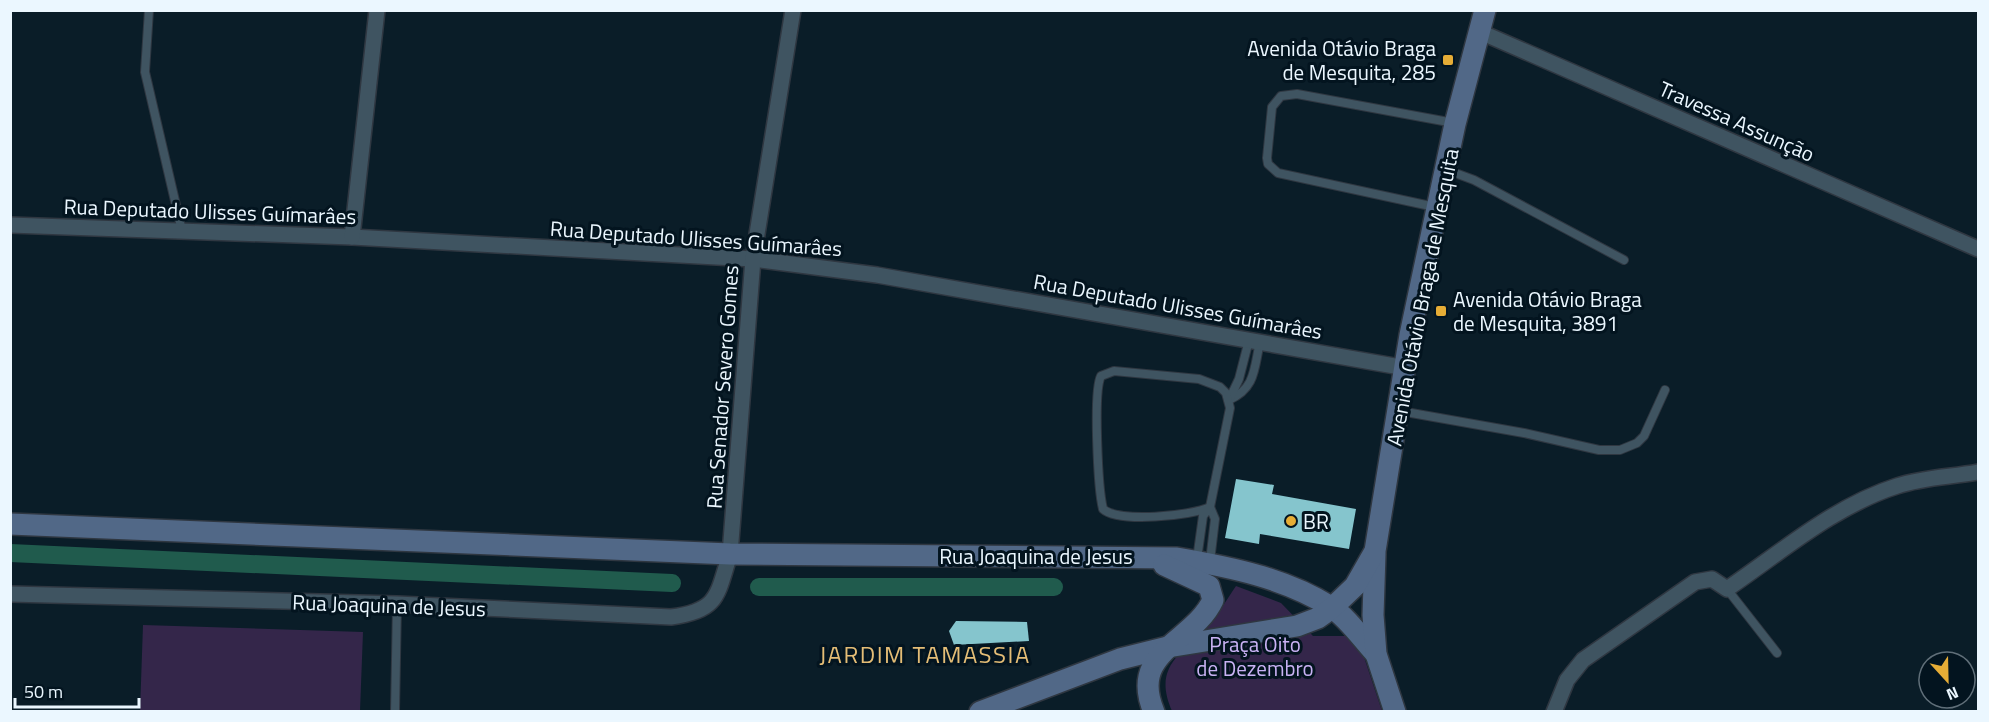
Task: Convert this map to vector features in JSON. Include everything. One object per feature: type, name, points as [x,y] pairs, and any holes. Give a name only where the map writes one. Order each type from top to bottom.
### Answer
[{"type":"main road","name":"Avenida Otávio Braga de Mesquita","points":[[980,711],[1120,659],[1168,647],[1297,626],[1318,618],[1355,586],[1375,551],[1410,335],[1455,124],[1485,10]]},
{"type":"main road","name":"Rua Joaquina de Jesus","points":[[10,524],[730,554],[1144,557],[1203,563],[1263,577],[1332,608]]},
{"type":"main road","points":[[1375,551],[1373,615],[1376,654],[1395,711]]},
{"type":"main road","points":[[1144,557],[1200,580],[1212,592],[1213,600],[1209,610],[1168,647],[1154,666],[1146,686],[1154,711]]},
{"type":"main road","points":[[1332,608],[1376,654]]},
{"type":"street","points":[[352,237],[377,10]]},
{"type":"street","name":"Rua Senador Severo Gomes","points":[[730,554],[753,259],[793,10]]},
{"type":"street","name":"Travessa Assunção","points":[[1478,31],[1978,249]]},
{"type":"street","name":"Rua Deputado Ulisses Guímarâes","points":[[10,225],[352,237],[753,259],[877,275],[1406,368]]},
{"type":"street","points":[[1554,711],[1567,680],[1583,660],[1695,582],[1712,579],[1727,589],[1851,504],[1929,477],[1978,472]]},
{"type":"street","name":"Rua Joaquina de Jesus","points":[[10,594],[398,604],[671,617],[690,615],[705,609],[712,602],[730,554]]},
{"type":"lane","points":[[149,10],[145,72],[182,231]]},
{"type":"lane","points":[[1438,207],[1278,173],[1268,164],[1267,158],[1272,108],[1281,96],[1297,94],[1455,124]]},
{"type":"lane","points":[[1446,169],[1474,180],[1624,260]]},
{"type":"lane","points":[[1203,563],[1203,516],[1210,507],[1224,451],[1229,400],[1255,341]]},
{"type":"lane","points":[[1229,400],[1242,394],[1249,387],[1255,341]]},
{"type":"lane","points":[[1210,507],[1184,515],[1115,515],[1103,508],[1099,478],[1098,382],[1107,372],[1114,371],[1199,379],[1220,387],[1229,400]]},
{"type":"lane","points":[[1399,410],[1524,433],[1599,450],[1620,450],[1637,443],[1644,436],[1665,390]]},
{"type":"lane","points":[[1203,563],[1215,519],[1210,507]]},
{"type":"lane","points":[[1727,589],[1777,653]]},
{"type":"lane","points":[[395,711],[398,604]]},
{"type":"green space","name":"Praça Oito de Dezembro","points":[[1236,586],[1281,603],[1313,636],[1357,636],[1382,711],[1172,711],[1166,684],[1167,673],[1172,663],[1207,627]]},
{"type":"green space","points":[[143,625],[363,632],[360,711],[140,711]]},
{"type":"building","name":"BR","points":[[1236,479],[1274,485],[1272,494],[1356,509],[1349,549],[1260,534],[1259,544],[1225,538]]},
{"type":"building","points":[[956,621],[1027,622],[1029,641],[954,645],[949,631]]},
{"type":"waterway","points":[[10,553],[672,583]]},
{"type":"waterway","points":[[759,587],[1054,587]]},
{"type":"place","name":"Avenida Otávio Braga de Mesquita, 285","points":[[1448,60]]},
{"type":"place","name":"Avenida Otávio Braga de Mesquita, 3891","points":[[1441,311]]},
{"type":"place","name":"BR","points":[[1291,521]]},
{"type":"district","name":"JARDIM TAMASSIA","points":[[925,654]]}]
